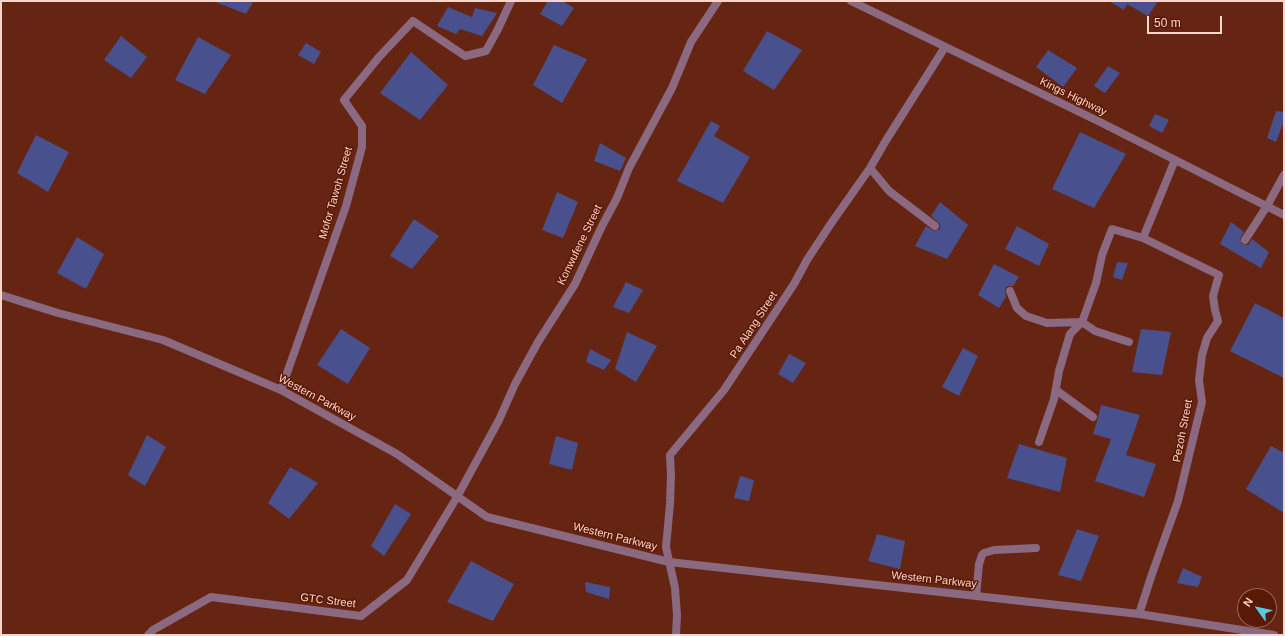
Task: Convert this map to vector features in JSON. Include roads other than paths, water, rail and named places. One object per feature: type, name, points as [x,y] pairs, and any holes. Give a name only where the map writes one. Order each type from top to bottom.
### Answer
[{"type":"street","name":"Mofor Tawoh Street","points":[[281,390],[346,206],[362,147],[362,126],[344,100],[379,57],[413,21],[465,56],[486,51],[511,1]]},
{"type":"street","name":"Konwufene Street","points":[[457,497],[499,420],[515,384],[538,342],[575,284],[616,198],[628,168],[672,88],[691,42],[718,1]]},
{"type":"street","name":"Kings Highway","points":[[851,1],[1284,215]]},
{"type":"street","name":"Pa Alang Street","points":[[676,635],[677,615],[675,588],[666,547],[670,504],[670,455],[724,390],[794,284],[807,260],[830,225],[870,168],[946,47]]},
{"type":"street","points":[[1040,442],[1056,390],[1059,371],[1070,334],[1082,322],[1096,283],[1102,255],[1112,229],[1143,238],[1175,160]]},
{"type":"street","points":[[870,168],[889,191],[934,226]]},
{"type":"street","points":[[1245,240],[1267,206],[1284,175]]},
{"type":"street","name":"Pezoh Street","points":[[1140,614],[1152,574],[1178,501],[1202,402],[1199,380],[1202,355],[1207,338],[1218,320],[1213,296],[1219,275],[1143,238]]},
{"type":"street","points":[[1010,291],[1017,308],[1026,316],[1047,323],[1082,322],[1095,331],[1129,342]]},
{"type":"street","name":"Western Parkway","points":[[1,295],[58,313],[163,340],[281,390],[397,454],[487,517],[669,562],[1140,614],[1274,635]]},
{"type":"street","points":[[1056,390],[1093,417]]},
{"type":"street","name":"GTC Street","points":[[148,635],[153,630],[211,597],[361,616],[407,580],[457,497]]},
{"type":"street","points":[[976,596],[979,564],[984,553],[994,550],[1036,548]]}]
